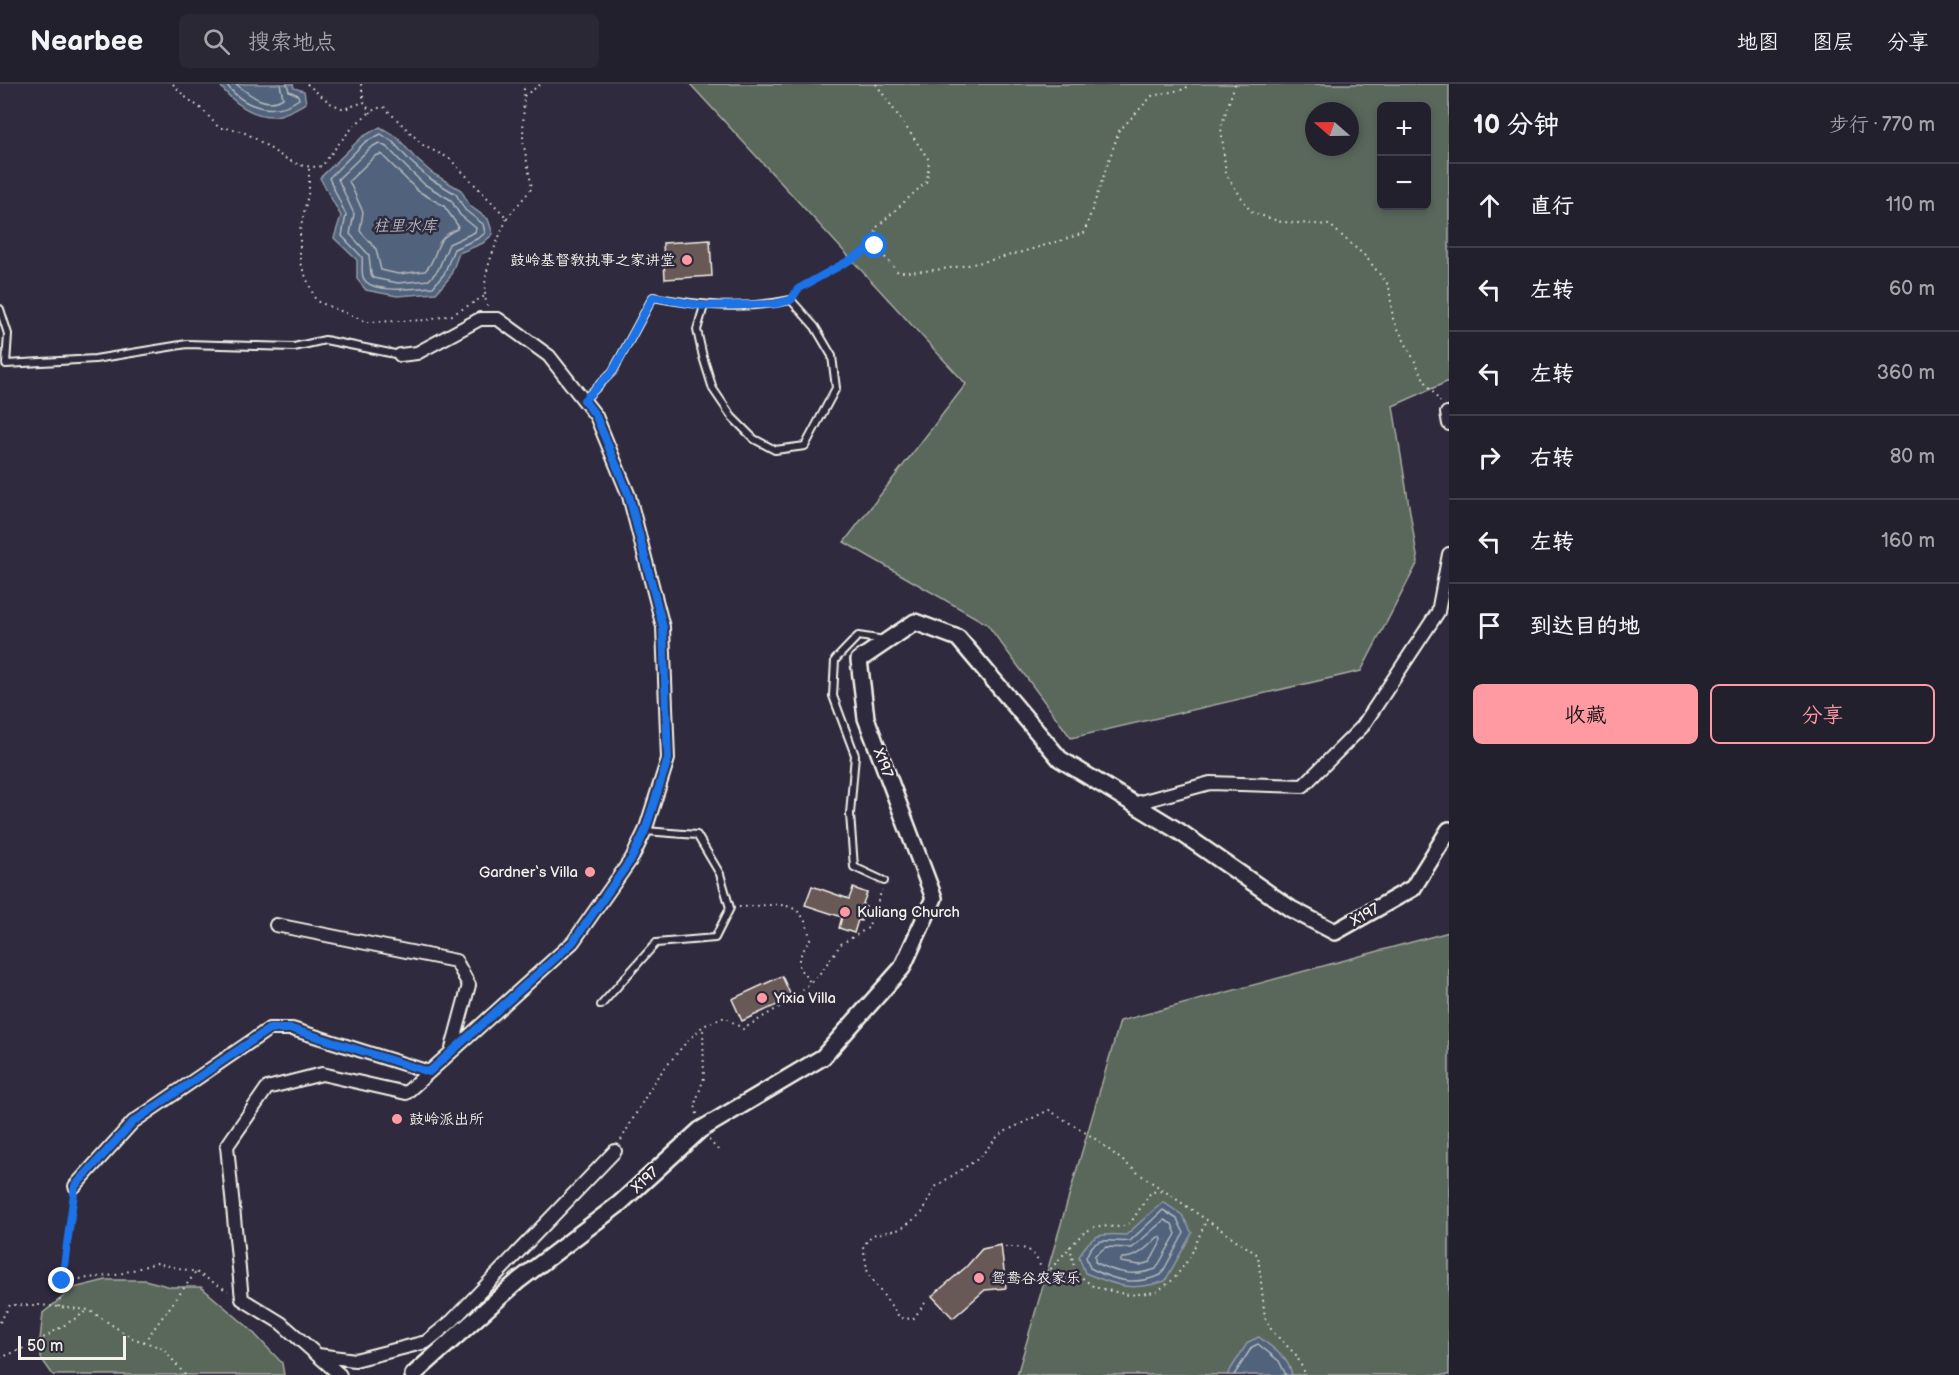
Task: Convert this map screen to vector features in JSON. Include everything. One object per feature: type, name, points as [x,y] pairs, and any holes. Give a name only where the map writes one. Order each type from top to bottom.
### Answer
[{"type":"street","points":[[340,1375],[280,1323],[242,1299],[227,1146],[267,1088],[322,1074],[406,1093],[573,942],[632,858],[645,831],[668,759],[663,627],[629,496],[596,416],[549,356],[498,319],[480,319],[417,352],[400,355]]},
{"type":"street","points":[[1133,804],[1210,783],[1304,786],[1362,727],[1437,612],[1449,555]]},
{"type":"street","name":"X197","points":[[413,1375],[518,1281],[619,1204],[700,1130],[823,1057],[902,968],[934,898],[866,717],[859,660],[915,622],[958,638],[1060,759],[1180,832],[1291,909],[1335,932],[1413,888],[1449,830]]},
{"type":"street","points":[[276,925],[456,961],[469,985],[451,1053]]},
{"type":"street","points":[[75,1186],[133,1122],[269,1029],[292,1029],[429,1072]]},
{"type":"street","points":[[317,1355],[356,1360],[426,1342],[452,1321],[615,1151]]},
{"type":"street","points":[[433,1357],[452,1321]]},
{"type":"lane","points":[[584,400],[613,371],[653,297],[704,306],[775,304],[791,300],[815,327],[832,356],[836,388],[805,446],[775,450],[754,439],[732,417],[713,389],[696,330],[704,306]]},
{"type":"lane","points":[[0,309],[8,334],[3,366],[95,359],[187,344],[294,347],[326,340],[400,355]]},
{"type":"lane","points":[[884,881],[854,867],[850,814],[855,755],[833,696],[835,660],[858,636],[889,640]]},
{"type":"lane","points":[[601,1005],[656,943],[716,938],[730,908],[720,874],[697,836],[645,831]]},
{"type":"path","points":[[173,84],[184,96],[203,110],[219,128],[237,130],[260,141],[291,162],[309,169],[322,166],[341,140],[371,113],[384,107],[424,146],[449,158],[507,218]]},
{"type":"path","points":[[307,84],[330,103],[344,109],[364,102]]},
{"type":"path","points":[[361,84],[364,102],[371,113]]},
{"type":"path","points":[[490,319],[484,296],[485,276],[507,218],[532,188],[523,141],[524,84]]},
{"type":"path","points":[[523,97],[541,84]]},
{"type":"path","points":[[876,84],[929,160],[927,182],[876,228],[875,246],[898,272],[924,272],[971,266],[1084,233],[1119,131],[1152,96],[1185,89],[1190,84]]},
{"type":"path","points":[[1235,84],[1221,127],[1226,174],[1251,212],[1281,222],[1330,225],[1366,257],[1389,286],[1393,319],[1425,381],[1448,418]]},
{"type":"path","points":[[309,169],[309,190],[300,231],[300,263],[316,301],[368,322],[427,320],[452,315],[484,296]]},
{"type":"path","points":[[791,300],[798,289],[875,246]]},
{"type":"path","points":[[615,1151],[655,1080],[683,1046],[703,1026],[725,1017],[743,1029],[796,997],[821,972],[841,944],[868,928],[884,881]]},
{"type":"path","points":[[730,908],[788,906],[800,910],[808,924],[810,939],[799,958],[799,968],[811,983]]},
{"type":"path","points":[[703,1026],[704,1078],[695,1104],[700,1130],[718,1150]]},
{"type":"path","points":[[926,1303],[913,1319],[900,1318],[868,1274],[863,1246],[872,1235],[901,1229],[922,1213],[935,1187],[979,1158],[1000,1134],[1049,1110],[1094,1137],[1163,1191],[1258,1256],[1265,1318],[1272,1331],[1296,1355],[1306,1375]]},
{"type":"path","points":[[59,1307],[75,1186]]},
{"type":"path","points":[[1005,1247],[1029,1249],[1037,1258],[1043,1272],[1047,1273],[1057,1265],[1070,1246],[1082,1234],[1096,1226],[1121,1227],[1131,1222],[1151,1192],[1163,1191]]},
{"type":"path","points":[[1070,1246],[1075,1272],[1094,1287],[1129,1295],[1156,1292],[1174,1279],[1190,1257],[1206,1221]]},
{"type":"path","points":[[62,1281],[116,1275],[156,1263],[196,1272],[242,1299]]},
{"type":"path","points":[[144,1342],[196,1272]]},
{"type":"path","points":[[0,1322],[10,1305],[89,1310],[132,1338],[163,1348],[185,1375]]},
{"type":"path","points":[[0,1358],[32,1345],[89,1310]]},
{"type":"green space","points":[[690,84],[1449,84],[1449,381],[1393,406],[1418,562],[1361,671],[1071,738],[987,624],[844,542],[966,384]]},
{"type":"green space","points":[[1449,932],[1449,1375],[1017,1375],[1120,1021]]},
{"type":"green space","points":[[106,1280],[145,1280],[171,1287],[201,1287],[248,1327],[282,1363],[284,1375],[53,1375],[41,1358],[43,1313],[74,1288]]},
{"type":"water","points":[[219,84],[293,84],[294,88],[304,91],[306,103],[279,115],[267,116],[243,107]]},
{"type":"water","name":"柱里水库","points":[[380,127],[397,137],[432,173],[461,190],[470,206],[488,219],[493,234],[483,243],[459,253],[450,277],[436,293],[397,296],[366,290],[357,279],[357,260],[334,238],[341,216],[320,178],[362,137]]},
{"type":"water","points":[[1163,1202],[1182,1215],[1192,1233],[1165,1281],[1133,1287],[1085,1273],[1079,1257],[1088,1243],[1098,1236],[1126,1235]]},
{"type":"water","points":[[1259,1337],[1284,1358],[1292,1375],[1227,1375],[1248,1342]]},
{"type":"building","name":"鼓岭基督教执事之家讲堂","points":[[710,240],[712,276],[665,279],[663,243]]},
{"type":"building","name":"Kuliang Church","points":[[812,886],[849,899],[853,888],[867,893],[862,906],[866,907],[861,921],[858,920],[854,933],[839,928],[842,917],[805,905]]},
{"type":"building","name":"Yixia Villa","points":[[782,976],[792,998],[742,1021],[732,999]]},
{"type":"building","name":"鸳鸯谷农家乐","points":[[1001,1245],[1006,1288],[985,1290],[953,1318],[932,1296],[966,1267],[982,1249]]},
{"type":"place","name":"鼓岭基督教执事之家讲堂","points":[[687,260]]},
{"type":"place","name":"Gardner‘s Villa","points":[[590,872]]},
{"type":"place","name":"Kuliang Church","points":[[845,912]]},
{"type":"place","name":"Yixia Villa","points":[[762,998]]},
{"type":"place","name":"鼓岭派出所","points":[[397,1119]]},
{"type":"place","name":"鸳鸯谷农家乐","points":[[979,1278]]},
{"type":"route","points":[[62,1281],[75,1186],[133,1122],[269,1029],[292,1029],[429,1072],[573,942],[632,858],[645,831],[668,759],[663,627],[629,496],[596,416],[584,400],[613,371],[653,297],[704,306],[775,304],[791,300],[798,289],[875,246]]}]
